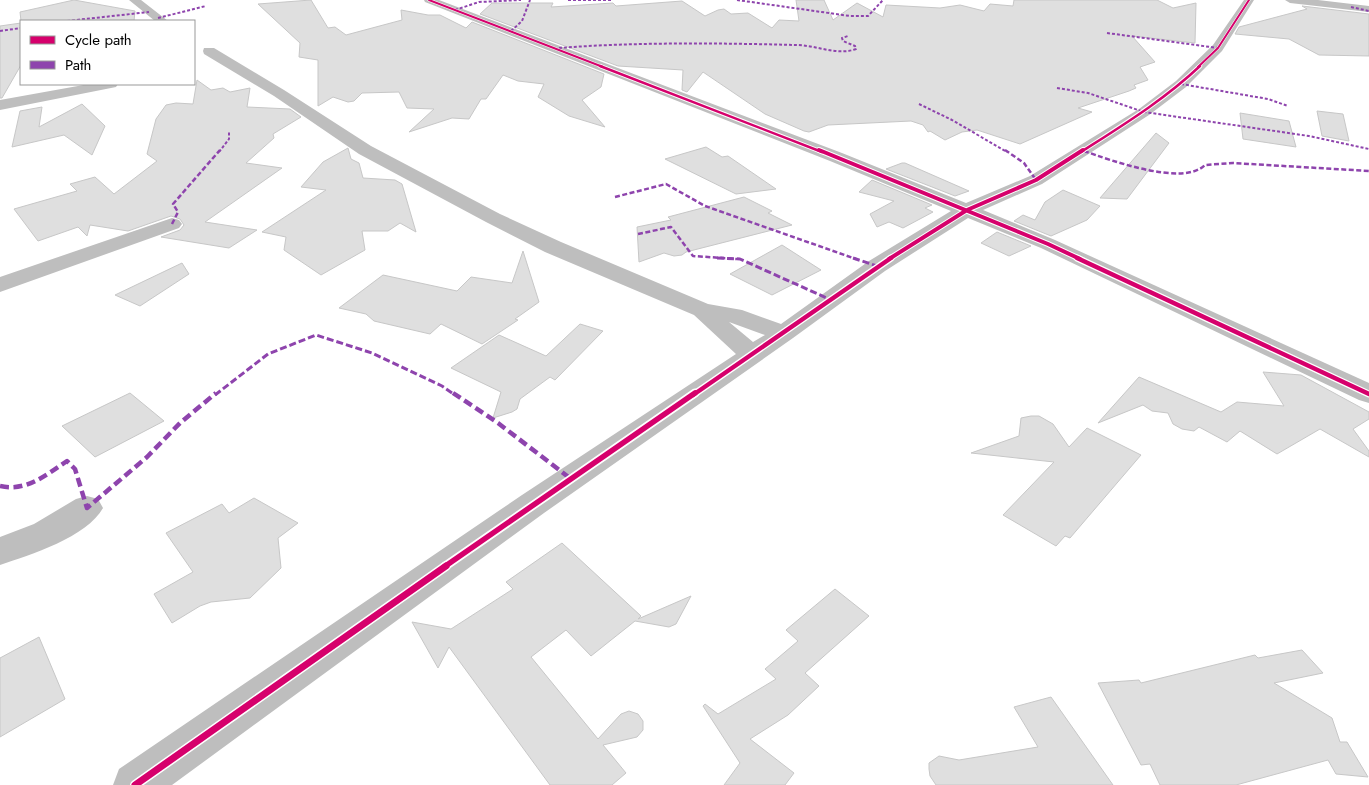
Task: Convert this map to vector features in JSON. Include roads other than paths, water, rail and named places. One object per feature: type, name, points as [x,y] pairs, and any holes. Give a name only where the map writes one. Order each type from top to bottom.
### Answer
[{"type":"street","points":[[134,0],[161,20]]},
{"type":"street","points":[[428,0],[557,51],[699,103],[967,210],[1091,264],[1369,394]]},
{"type":"street","points":[[135,785],[533,504],[784,333],[869,271],[967,210],[1036,180],[1144,112],[1181,84],[1218,48],[1249,0]]},
{"type":"street","points":[[1290,0],[1369,9]]},
{"type":"street","points":[[209,57],[279,93],[364,150],[553,247],[702,310],[733,315],[784,333]]},
{"type":"street","points":[[0,106],[106,85]]},
{"type":"street","points":[[0,285],[172,224]]},
{"type":"street","points":[[702,310],[734,341],[753,354]]},
{"type":"street","points":[[0,551],[44,535],[67,523],[87,508]]}]
